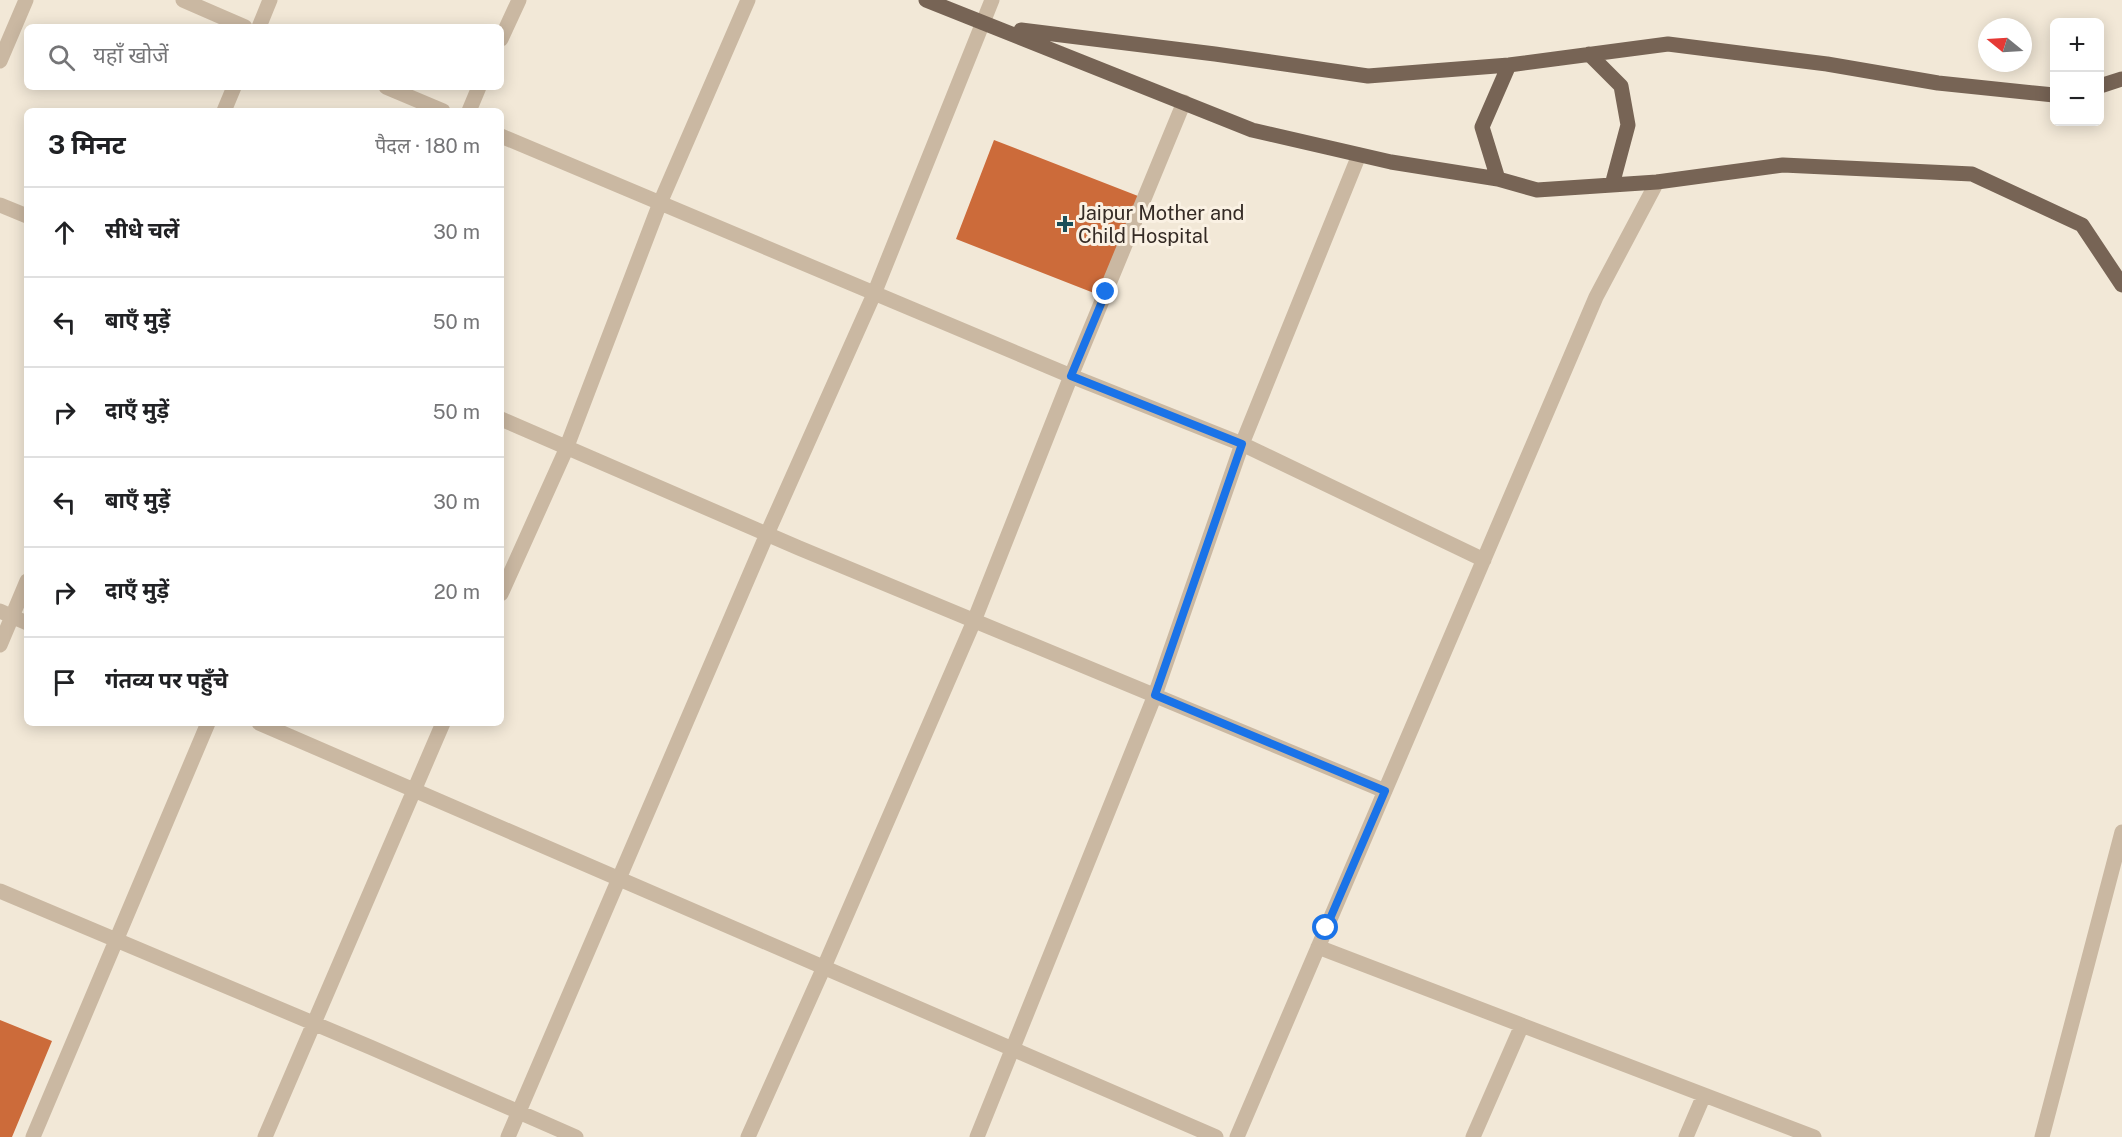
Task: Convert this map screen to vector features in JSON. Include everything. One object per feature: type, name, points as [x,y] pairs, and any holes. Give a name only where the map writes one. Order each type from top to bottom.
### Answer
[{"type":"main road","points":[[926,0],[1252,130],[1390,162],[1498,179],[1537,189],[1658,182],[1783,165],[1972,174],[2082,225],[2122,285]]},
{"type":"main road","points":[[1000,28],[1215,54],[1368,76],[1509,65],[1668,44],[1827,64],[1938,83],[2050,94]]},
{"type":"main road","points":[[1589,54],[1621,86],[1628,125],[1612,185]]},
{"type":"main road","points":[[1498,179],[1482,127],[1509,65]]},
{"type":"main road","points":[[2104,85],[2122,79]]},
{"type":"street","points":[[0,61],[26,0]]},
{"type":"street","points":[[183,0],[238,24]]},
{"type":"street","points":[[260,24],[270,0]]},
{"type":"street","points":[[504,32],[519,0]]},
{"type":"street","points":[[504,587],[567,447],[660,203],[748,0]]},
{"type":"street","points":[[508,1137],[767,534],[874,294],[992,0]]},
{"type":"street","points":[[225,108],[233,90]]},
{"type":"street","points":[[393,90],[435,108]]},
{"type":"street","points":[[470,108],[478,90]]},
{"type":"street","points":[[748,1137],[974,621],[1071,376],[1184,102]]},
{"type":"street","points":[[504,137],[1071,376],[1242,444],[1484,560]]},
{"type":"street","points":[[977,1137],[1155,695],[1242,444],[1359,155]]},
{"type":"street","points":[[1237,1137],[1596,297],[1658,182]]},
{"type":"street","points":[[0,204],[24,215]]},
{"type":"street","points":[[504,419],[767,534],[1385,791]]},
{"type":"street","points":[[0,645],[6,614],[24,586]]},
{"type":"street","points":[[6,614],[24,622]]},
{"type":"street","points":[[33,1137],[207,726]]},
{"type":"street","points":[[266,726],[1216,1137]]},
{"type":"street","points":[[265,1137],[442,726]]},
{"type":"street","points":[[2042,1137],[2122,832]]},
{"type":"street","points":[[0,891],[314,1023],[576,1137]]},
{"type":"street","points":[[1318,947],[1814,1137]]},
{"type":"street","points":[[1473,1137],[1522,1025]]},
{"type":"street","points":[[1686,1137],[1704,1095]]},
{"type":"building","points":[[994,140],[1138,196],[1099,295],[956,239]]},
{"type":"building","points":[[0,1020],[52,1041],[12,1137],[0,1137]]},
{"type":"place","name":"Jaipur Mother and Child Hospital","points":[[1065,224]]},
{"type":"route","points":[[1106,292],[1071,376],[1242,444],[1155,695],[1385,791],[1326,928]]}]
